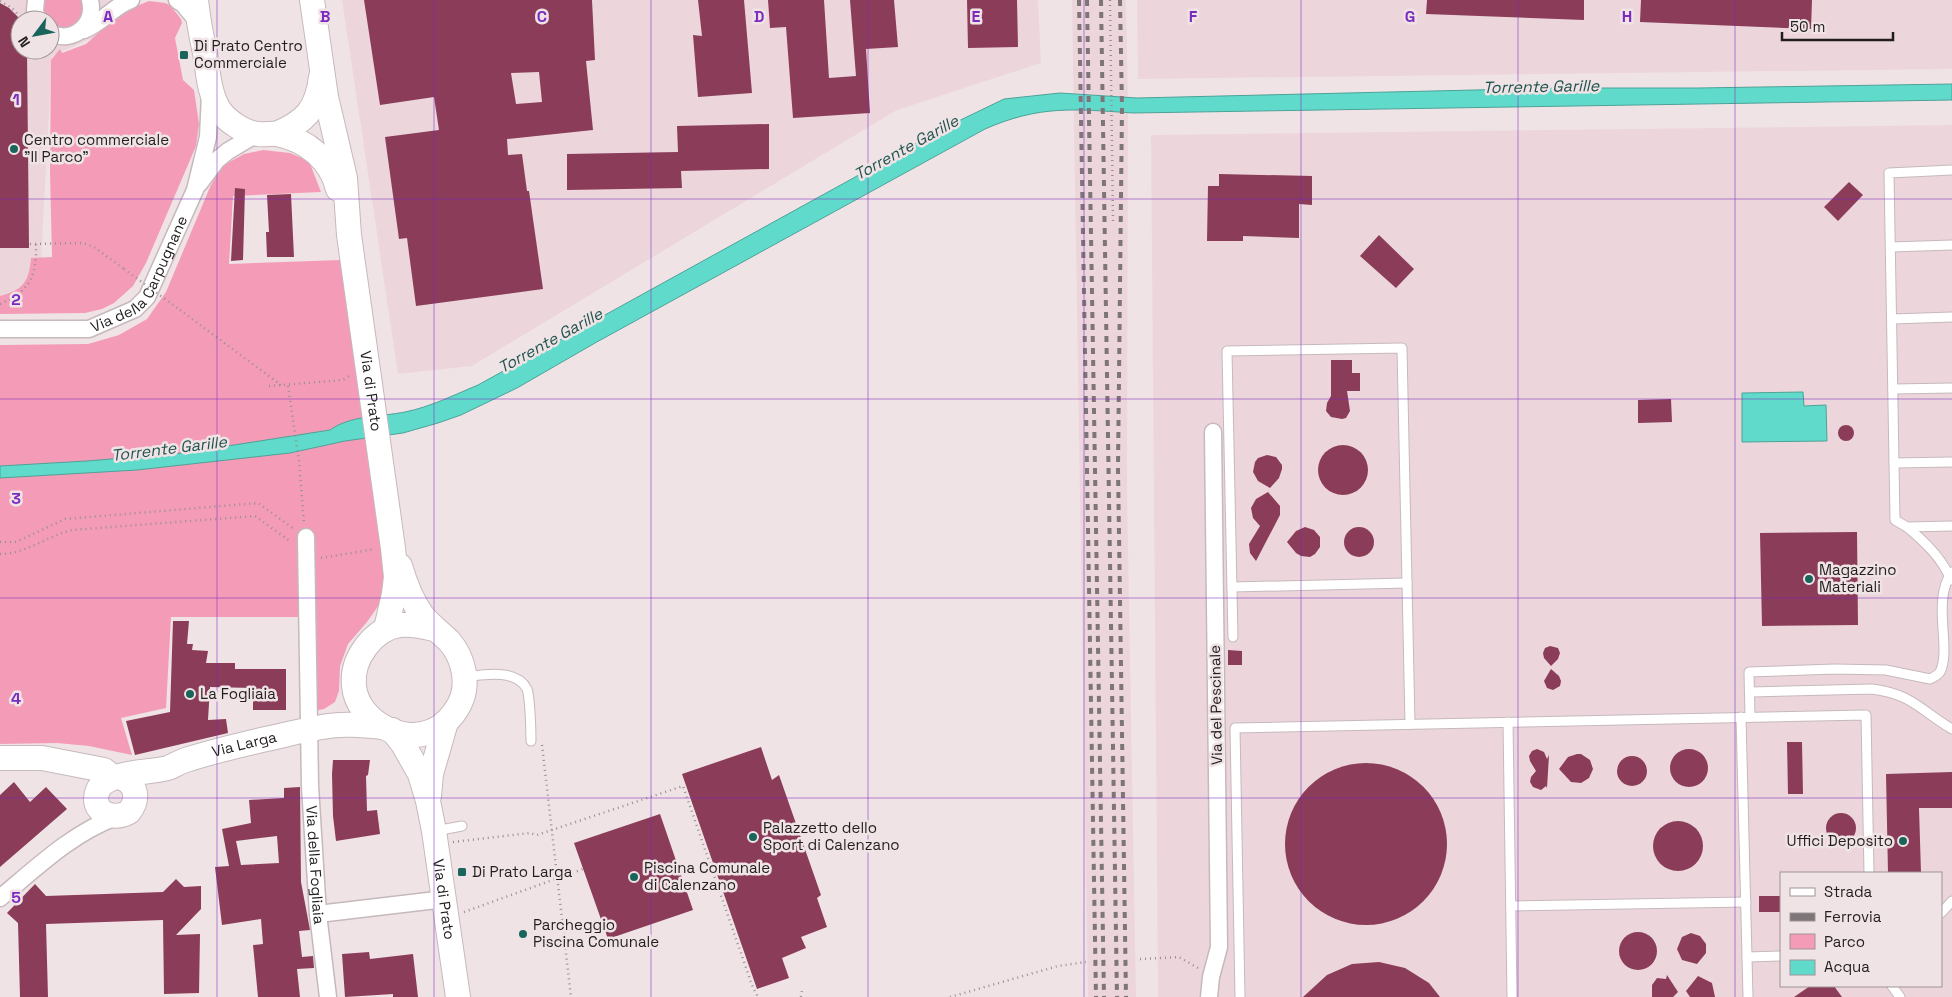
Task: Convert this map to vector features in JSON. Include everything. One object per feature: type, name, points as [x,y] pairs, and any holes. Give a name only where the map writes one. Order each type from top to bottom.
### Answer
[{"type":"main road","name":"Via di Prato","points":[[196,0],[198,23],[210,87],[220,111],[235,125],[301,141],[321,157],[332,171],[337,183],[349,235]]},
{"type":"main road","name":"Via di Prato","points":[[312,0],[322,72],[345,178],[359,368],[383,476],[385,549],[396,577],[386,629],[409,624],[434,630]]},
{"type":"main road","name":"Via di Prato","points":[[266,134],[294,126],[306,117],[316,103],[322,72]]},
{"type":"main road","name":"Via di Prato","points":[[385,549],[414,601],[434,630],[450,642],[464,669],[464,690],[460,702],[454,714],[446,722],[433,731],[424,734],[403,734],[387,728]]},
{"type":"main road","points":[[356,695],[354,685],[358,660],[373,638],[386,629]]},
{"type":"main road","name":"Via di Prato","points":[[356,695],[364,711],[387,728],[403,744],[420,774],[428,801],[444,837],[453,902],[458,997]]},
{"type":"main road","name":"Via Larga","points":[[106,787],[133,773],[167,768],[186,759],[208,753],[316,728],[335,721],[349,711],[356,695]]},
{"type":"main road","name":"Via di Prato","points":[[428,801],[431,774],[446,722]]},
{"type":"main road","name":"Via Larga","points":[[316,728],[362,725],[387,728]]},
{"type":"main road","points":[[0,758],[42,758],[104,770],[106,787],[98,805],[105,814],[116,817]]},
{"type":"main road","name":"Via Larga","points":[[116,817],[129,812],[143,791],[167,768]]},
{"type":"main road","points":[[106,787],[125,779],[134,788],[136,801]]},
{"type":"street","points":[[79,32],[84,28],[91,16],[90,0]]},
{"type":"street","points":[[60,36],[64,37],[92,27],[116,6],[131,0]]},
{"type":"street","points":[[177,0],[183,4],[198,23]]},
{"type":"street","name":"Via della Carpugnane","points":[[0,329],[89,329],[134,309],[147,297],[195,190],[208,137],[210,87]]},
{"type":"street","name":"Via della Carpugnane","points":[[195,190],[217,160],[228,151],[266,134]]},
{"type":"street","name":"Via del Pescinale","points":[[1209,997],[1211,977],[1219,947],[1212,432]]},
{"type":"street","name":"Via della Fogliaia","points":[[306,550],[316,728],[310,786],[318,914],[328,997]]},
{"type":"street","name":"Via Larga","points":[[55,852],[65,837],[90,814],[106,787]]},
{"type":"street","name":"Via Larga","points":[[0,898],[55,852],[92,826],[116,817]]},
{"type":"street","points":[[318,914],[453,902]]},
{"type":"lane","points":[[1748,997],[1746,717],[1750,692],[1749,672],[1835,669],[1886,670],[1930,679],[1939,674],[1944,661],[1943,598],[1947,579],[1951,576],[1924,542],[1907,527],[1895,520],[1889,173],[1952,170]]},
{"type":"lane","points":[[1891,247],[1952,245]]},
{"type":"lane","points":[[1892,319],[1952,317]]},
{"type":"lane","points":[[1233,637],[1227,351],[1402,348],[1410,724]]},
{"type":"lane","points":[[1893,389],[1952,388]]},
{"type":"lane","points":[[1894,463],[1952,462]]},
{"type":"lane","points":[[1907,527],[1952,526]]},
{"type":"lane","points":[[1232,587],[1407,583]]},
{"type":"lane","points":[[464,677],[495,673],[518,680],[527,690],[532,740]]},
{"type":"lane","points":[[1750,692],[1872,689],[1891,691],[1908,698],[1952,729]]},
{"type":"lane","points":[[1240,997],[1235,728],[1866,714],[1869,872]]},
{"type":"lane","points":[[1508,722],[1512,997]]},
{"type":"lane","points":[[444,837],[462,826]]},
{"type":"lane","points":[[1511,906],[1746,902]]},
{"type":"lane","points":[[1942,912],[1952,902]]},
{"type":"lane","points":[[1747,957],[1780,956]]},
{"type":"path","points":[[0,0],[14,10]]},
{"type":"path","points":[[1110,0],[1113,222]]},
{"type":"path","points":[[30,244],[83,243],[94,246],[282,386]]},
{"type":"path","points":[[0,304],[12,299],[25,289],[34,275],[37,261],[36,244]]},
{"type":"path","points":[[269,386],[288,386],[343,380],[359,368]]},
{"type":"path","points":[[288,386],[298,460],[306,550]]},
{"type":"path","points":[[0,542],[16,542],[65,519],[258,503],[306,550]]},
{"type":"path","points":[[0,554],[20,552],[60,532],[72,530],[255,516],[306,550],[385,549]]},
{"type":"path","points":[[542,744],[571,997]]},
{"type":"path","points":[[444,837],[530,833],[537,835],[683,786],[758,997]]},
{"type":"path","points":[[453,902],[461,913],[583,870]]},
{"type":"path","points":[[1140,959],[1179,957],[1211,977]]},
{"type":"path","points":[[950,997],[1058,966],[1086,962]]},
{"type":"path","points":[[801,997],[802,990]]},
{"type":"shaded area","points":[[0,0],[135,0],[126,23],[60,52],[60,10],[10,10],[10,60],[52,60],[39,301],[0,302]]},
{"type":"shaded area","points":[[342,0],[1038,0],[1041,63],[897,110],[472,366],[398,374]]},
{"type":"shaded area","points":[[1072,0],[1126,0],[1128,99],[1127,489],[1136,997],[1088,997]]},
{"type":"shaded area","points":[[1137,0],[1952,0],[1952,69],[1138,79]]},
{"type":"shaded area","points":[[1952,125],[1952,997],[1158,997],[1151,135]]},
{"type":"green space","points":[[43,0],[84,0],[83,20],[65,30],[60,29],[60,10],[43,10]]},
{"type":"green space","points":[[149,1],[170,5],[181,19],[182,23],[175,38],[183,80],[194,90],[199,124],[196,146],[146,263],[133,286],[114,303],[102,309],[85,313],[0,314],[0,296],[14,291],[23,284],[29,273],[31,258],[52,257],[50,171],[51,60],[60,60],[60,49],[62,53],[86,44],[122,12]]},
{"type":"green space","points":[[263,150],[290,153],[309,161],[321,192],[233,196],[229,264],[341,260],[384,571],[381,602],[348,644],[340,666],[339,691],[335,702],[324,709],[303,713],[299,617],[171,617],[166,708],[121,718],[132,755],[89,746],[57,743],[0,744],[0,345],[88,344],[119,335],[147,319],[166,292],[210,187],[222,166],[244,154]]},
{"type":"water","points":[[1952,84],[1952,100],[1133,113],[1093,110],[1040,112],[1005,121],[985,129],[595,343],[517,388],[461,415],[403,433],[345,441],[290,453],[137,470],[0,478],[0,466],[183,453],[330,430],[356,419],[405,412],[433,404],[478,385],[944,128],[1004,99],[1060,93],[1137,98],[1559,88]]},
{"type":"water","points":[[1803,392],[1804,406],[1826,405],[1827,441],[1742,442],[1742,393]]},
{"type":"building","points":[[364,0],[592,0],[595,60],[586,61],[593,130],[507,139],[508,155],[522,154],[543,289],[416,306],[407,238],[399,239],[385,137],[439,130],[434,97],[380,105]],"holes":[[[539,72],[542,102],[516,104],[511,73]]]},
{"type":"building","points":[[698,0],[744,0],[752,93],[698,97],[693,35],[702,36]]},
{"type":"building","points":[[768,0],[824,0],[829,78],[856,76],[850,0],[894,0],[898,47],[866,49],[870,113],[793,118],[786,27],[770,28]]},
{"type":"building","points":[[967,0],[1017,0],[1018,47],[968,48]]},
{"type":"building","points":[[1427,0],[1584,0],[1584,20],[1426,14]]},
{"type":"building","points":[[1641,0],[1812,0],[1811,29],[1640,22]]},
{"type":"building","name":"Centro commerciale \"Il Parco\"","points":[[0,3],[11,10],[10,60],[27,60],[29,248],[0,248]]},
{"type":"building","points":[[769,124],[769,169],[681,171],[682,188],[567,190],[567,154],[678,152],[677,126]]},
{"type":"building","points":[[1219,174],[1312,176],[1312,205],[1299,204],[1299,238],[1243,236],[1243,241],[1207,241],[1208,186],[1219,186]]},
{"type":"building","points":[[1849,182],[1863,195],[1838,221],[1824,207]]},
{"type":"building","points":[[235,188],[245,189],[243,260],[231,261]]},
{"type":"building","points":[[291,194],[294,257],[267,257],[266,232],[269,232],[267,195]]},
{"type":"building","points":[[1379,235],[1414,269],[1396,288],[1360,256]]},
{"type":"building","points":[[1331,360],[1352,360],[1352,373],[1360,373],[1360,391],[1347,391],[1350,411],[1346,418],[1342,419],[1331,417],[1326,411],[1327,403],[1331,396]]},
{"type":"building","points":[[1671,399],[1672,422],[1638,423],[1638,400]]},
{"type":"building","points":[[1846,425],[1852,427],[1854,433],[1852,439],[1846,441],[1840,439],[1838,433],[1840,427]]},
{"type":"building","points":[[1343,445],[1353,447],[1361,452],[1366,460],[1368,470],[1366,480],[1361,488],[1353,493],[1343,495],[1333,493],[1325,488],[1320,480],[1318,470],[1320,460],[1325,452],[1333,447]]},
{"type":"building","points":[[1267,455],[1276,457],[1282,465],[1279,478],[1270,488],[1258,481],[1253,472],[1258,458]]},
{"type":"building","points":[[1268,492],[1280,506],[1280,515],[1256,561],[1250,553],[1249,544],[1260,526],[1253,518],[1251,508],[1256,499]]},
{"type":"building","points":[[1305,527],[1314,530],[1320,537],[1320,547],[1310,557],[1301,556],[1296,553],[1287,542],[1296,531]]},
{"type":"building","points":[[1359,527],[1365,528],[1373,536],[1373,548],[1365,556],[1359,557],[1353,556],[1345,548],[1344,542],[1345,536],[1353,528]]},
{"type":"building","name":"Magazzino Materiali","points":[[1857,532],[1858,625],[1762,626],[1760,533]]},
{"type":"building","name":"La Fogliaia","points":[[173,621],[189,621],[187,644],[193,644],[192,650],[208,651],[206,663],[235,663],[235,669],[286,669],[286,710],[253,710],[253,688],[210,687],[208,720],[226,719],[228,733],[135,755],[126,721],[170,712]]},
{"type":"building","points":[[1550,646],[1558,648],[1560,653],[1558,659],[1551,666],[1544,658],[1543,653],[1545,648]]},
{"type":"building","points":[[1228,650],[1242,651],[1242,665],[1228,665]]},
{"type":"building","points":[[1551,669],[1559,676],[1561,681],[1560,686],[1553,690],[1547,688],[1544,681]]},
{"type":"building","points":[[1787,742],[1802,742],[1803,794],[1788,794]]},
{"type":"building","name":"Palazzetto dello Sport di Calenzano","points":[[761,747],[772,780],[779,775],[821,895],[817,898],[827,927],[801,937],[806,948],[782,958],[789,978],[757,989],[682,774]]},
{"type":"building","points":[[1537,749],[1544,752],[1547,759],[1549,755],[1547,788],[1546,786],[1541,790],[1533,787],[1530,782],[1531,777],[1536,771],[1529,756],[1532,751]]},
{"type":"building","points":[[1689,749],[1696,750],[1702,755],[1707,761],[1707,775],[1702,781],[1696,786],[1689,787],[1682,786],[1676,781],[1671,775],[1670,768],[1671,761],[1676,755],[1682,750]]},
{"type":"building","points":[[1581,754],[1590,760],[1593,769],[1589,778],[1581,783],[1571,782],[1559,769],[1568,757]]},
{"type":"building","points":[[1632,756],[1638,757],[1646,765],[1646,777],[1638,785],[1632,786],[1626,785],[1618,777],[1617,771],[1618,765],[1626,757]]},
{"type":"building","points":[[333,760],[370,760],[368,775],[366,776],[367,811],[377,810],[380,834],[336,841],[333,816]]},
{"type":"building","points":[[1366,763],[1397,769],[1423,787],[1441,813],[1447,844],[1441,875],[1423,901],[1397,919],[1366,925],[1335,919],[1309,901],[1291,875],[1285,844],[1291,813],[1309,787],[1335,769]]},
{"type":"building","name":"Uffici Deposito","points":[[1952,772],[1952,808],[1919,808],[1921,872],[1888,872],[1886,774]]},
{"type":"building","points":[[14,782],[30,802],[46,787],[67,809],[0,867],[0,795]]},
{"type":"building","points":[[300,787],[301,882],[310,930],[299,931],[302,957],[313,956],[314,968],[297,969],[300,997],[258,997],[253,945],[263,944],[261,919],[222,925],[215,867],[229,866],[222,829],[251,823],[249,800],[284,798],[284,788]],"holes":[[[277,836],[279,863],[241,865],[236,841]]]},
{"type":"building","points":[[1841,813],[1847,814],[1855,822],[1855,834],[1847,842],[1841,843],[1835,842],[1827,834],[1826,828],[1827,822],[1835,814]]},
{"type":"building","name":"Piscina Comunale di Calenzano","points":[[660,814],[693,910],[608,939],[574,843]]},
{"type":"building","points":[[1678,821],[1688,823],[1696,828],[1701,836],[1703,846],[1701,856],[1696,864],[1688,869],[1678,871],[1668,869],[1660,864],[1655,856],[1653,846],[1655,836],[1660,828],[1668,823]]},
{"type":"building","points":[[176,879],[184,887],[201,886],[201,909],[176,935],[200,934],[199,993],[164,994],[163,920],[46,924],[48,997],[20,997],[18,923],[7,913],[35,884],[46,896],[163,892]]},
{"type":"building","points":[[1759,896],[1780,896],[1780,912],[1759,912]]},
{"type":"building","points":[[1638,932],[1645,933],[1651,938],[1656,944],[1656,958],[1651,964],[1645,969],[1638,970],[1631,969],[1625,964],[1620,958],[1619,951],[1620,944],[1625,938],[1631,933]]},
{"type":"building","points":[[1691,933],[1700,936],[1706,944],[1706,953],[1697,964],[1682,960],[1677,949],[1682,937]]},
{"type":"building","points":[[369,952],[370,959],[413,954],[418,997],[393,997],[393,994],[345,997],[342,954]]},
{"type":"building","points":[[1379,962],[1405,968],[1429,983],[1440,997],[1303,997],[1327,975],[1352,964]]},
{"type":"building","points":[[1667,975],[1678,992],[1673,997],[1652,997],[1652,985],[1657,978],[1666,979]]},
{"type":"building","points":[[1698,976],[1712,983],[1715,997],[1690,997],[1686,991]]},
{"type":"building","points":[[1809,987],[1835,987],[1842,997],[1794,997]]},
{"type":"railway","points":[[1079,0],[1096,997]]},
{"type":"railway","points":[[1087,0],[1104,997]]},
{"type":"railway","points":[[1101,0],[1117,997]]},
{"type":"railway","points":[[1120,0],[1122,107],[1118,468],[1126,997]]},
{"type":"place","name":"Di Prato Centro Commerciale","points":[[184,55]]},
{"type":"place","name":"Centro commerciale \"Il Parco\"","points":[[14,149]]},
{"type":"place","name":"Magazzino Materiali","points":[[1809,579]]},
{"type":"place","name":"La Fogliaia","points":[[190,694]]},
{"type":"place","name":"Palazzetto dello Sport di Calenzano","points":[[753,837]]},
{"type":"place","name":"Uffici Deposito","points":[[1903,841]]},
{"type":"place","name":"Di Prato Larga","points":[[462,872]]},
{"type":"place","name":"Piscina Comunale di Calenzano","points":[[634,877]]},
{"type":"place","name":"Parcheggio Piscina Comunale","points":[[523,934]]},
{"type":"water label","name":"Torrente Garille","points":[[1541,86]]},
{"type":"water label","name":"Torrente Garille","points":[[906,147]]},
{"type":"water label","name":"Torrente Garille","points":[[550,340]]},
{"type":"water label","name":"Torrente Garille","points":[[169,448]]}]
